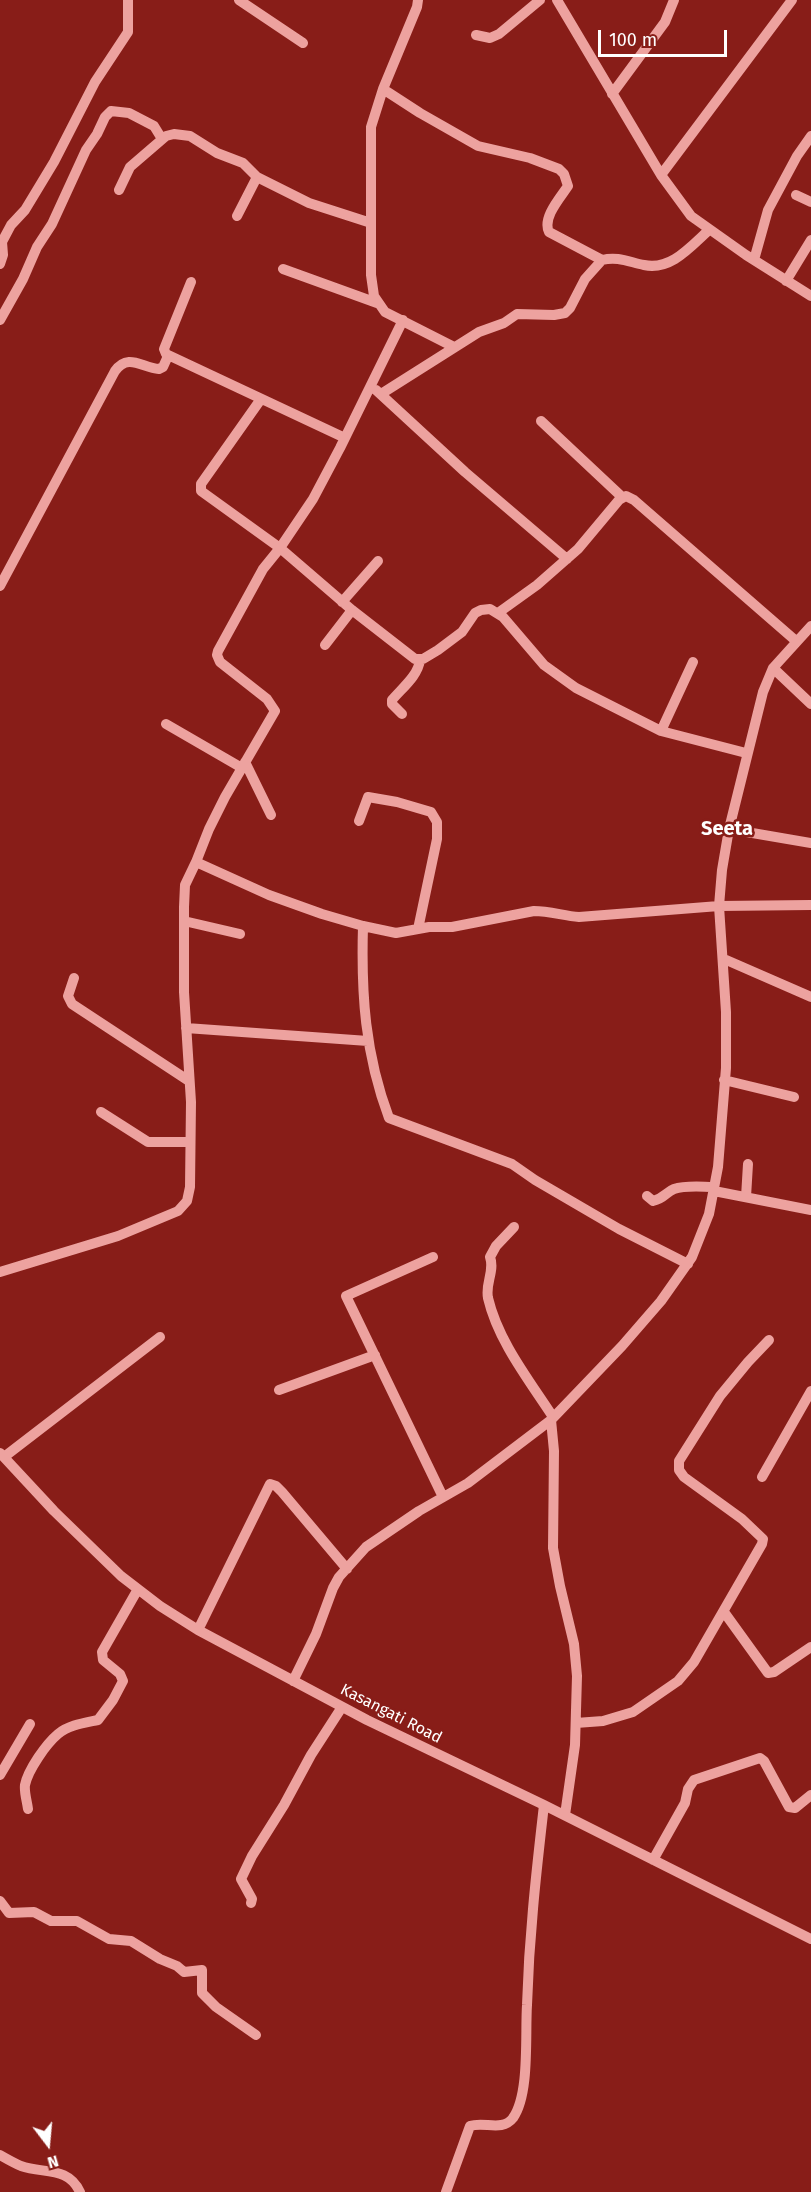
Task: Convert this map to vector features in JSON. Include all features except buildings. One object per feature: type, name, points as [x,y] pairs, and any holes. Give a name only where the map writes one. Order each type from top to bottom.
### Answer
[{"type":"street","points":[[0,264],[3,255],[2,242],[11,225],[25,210],[54,162],[94,82],[128,32],[128,0]]},
{"type":"street","points":[[239,0],[303,44]]},
{"type":"street","points":[[377,303],[371,274],[371,127],[383,89],[418,0]]},
{"type":"street","points":[[476,35],[490,38],[500,34],[540,0]]},
{"type":"street","points":[[557,0],[662,176],[691,216],[811,296]]},
{"type":"street","points":[[612,94],[664,22],[674,0]]},
{"type":"street","points":[[662,176],[792,0]]},
{"type":"street","points":[[383,89],[478,146],[530,158],[559,170],[564,174],[568,186],[546,222],[547,229],[602,260],[620,258],[652,267],[661,265],[671,262],[709,230]]},
{"type":"street","points":[[0,320],[23,279],[37,247],[52,224],[86,150],[105,117],[111,111],[129,112],[154,126],[162,139]]},
{"type":"street","points":[[119,190],[130,167],[162,139],[174,134],[190,136],[217,153],[243,164],[257,177],[309,202],[371,223]]},
{"type":"street","points":[[754,260],[768,210],[797,156],[811,136]]},
{"type":"street","points":[[237,216],[257,177]]},
{"type":"street","points":[[796,195],[811,202]]},
{"type":"street","points":[[786,281],[811,240]]},
{"type":"street","points":[[381,394],[479,332],[504,323],[518,314],[565,313],[585,279],[602,260]]},
{"type":"street","points":[[283,269],[377,303],[385,312],[454,347]]},
{"type":"street","points":[[191,282],[164,349],[168,356],[345,438]]},
{"type":"street","points":[[0,1272],[118,1236],[178,1211],[187,1201],[190,1187],[191,1102],[184,992],[185,885],[209,829],[243,765],[274,715],[275,708],[220,662],[217,655],[263,569],[313,499],[403,320]]},
{"type":"street","points":[[0,586],[119,364],[131,361],[159,369],[163,367],[168,356]]},
{"type":"street","points":[[371,385],[465,472],[567,559]]},
{"type":"street","points":[[261,399],[201,484],[201,491],[280,548],[342,602],[415,659],[420,660],[438,650],[462,632],[475,613],[490,609],[498,613],[544,666],[576,688],[661,731],[746,753]]},
{"type":"street","points":[[541,421],[622,497],[630,497],[634,500],[796,641]]},
{"type":"street","points":[[498,613],[537,585],[578,549],[622,497]]},
{"type":"street","points":[[342,602],[378,561]]},
{"type":"street","points":[[326,645],[352,610]]},
{"type":"street","points":[[294,1681],[316,1634],[333,1588],[366,1547],[468,1483],[552,1419],[622,1347],[662,1301],[692,1257],[709,1214],[718,1167],[726,1012],[719,906],[729,829],[744,772],[746,753],[756,726],[763,692],[773,668],[811,626]]},
{"type":"street","points":[[402,714],[392,704],[392,700],[419,667],[420,660]]},
{"type":"street","points":[[661,731],[693,662]]},
{"type":"street","points":[[773,668],[811,704]]},
{"type":"street","points":[[166,724],[243,765],[271,816]]},
{"type":"street","points":[[359,821],[368,797],[397,802],[431,812],[437,822],[437,839],[418,929]]},
{"type":"street","points":[[729,829],[811,843]]},
{"type":"street","points":[[196,862],[269,895],[363,926],[396,933],[452,927],[534,911],[579,917],[719,906],[811,905]]},
{"type":"street","points":[[184,921],[240,934]]},
{"type":"street","points":[[363,926],[363,988],[368,1041],[389,1118],[512,1164],[535,1180],[687,1264]]},
{"type":"street","points":[[724,959],[811,997]]},
{"type":"street","points":[[74,978],[68,996],[72,1004],[189,1081]]},
{"type":"street","points":[[186,1028],[368,1041]]},
{"type":"street","points":[[724,1080],[794,1097]]},
{"type":"street","points":[[101,1112],[148,1142],[190,1142]]},
{"type":"street","points":[[746,1197],[748,1164]]},
{"type":"street","points":[[648,1196],[653,1201],[662,1199],[673,1189],[698,1186],[811,1210]]},
{"type":"street","points":[[514,1227],[496,1246],[490,1257],[493,1267],[487,1284],[488,1298],[493,1315],[507,1344],[552,1419],[553,1548],[574,1644],[577,1676],[576,1723],[565,1815]]},
{"type":"street","points":[[433,1257],[346,1296],[443,1497]]},
{"type":"street","points":[[2,1455],[160,1338]]},
{"type":"street","points":[[576,1723],[627,1715],[678,1681],[694,1662],[762,1544],[763,1539],[742,1519],[684,1477],[679,1470],[679,1461],[720,1396],[769,1340]]},
{"type":"street","points":[[279,1390],[375,1355]]},
{"type":"street","points":[[762,1477],[811,1391]]},
{"type":"street","name":"Kasangati Road","points":[[2,1455],[54,1511],[120,1575],[160,1606],[198,1630],[342,1707],[565,1815],[811,1939]]},
{"type":"street","points":[[198,1630],[270,1484],[282,1492],[346,1569]]},
{"type":"street","points":[[28,1809],[25,1786],[31,1769],[58,1734],[76,1725],[98,1720],[113,1700],[123,1681],[120,1674],[103,1660],[102,1652],[138,1589]]},
{"type":"street","points":[[724,1612],[766,1672],[774,1672],[811,1647]]},
{"type":"street","points":[[251,1903],[252,1899],[242,1879],[252,1856],[342,1707]]},
{"type":"street","points":[[0,1775],[30,1724]]},
{"type":"street","points":[[652,1860],[685,1803],[694,1780],[759,1758],[764,1761],[789,1807],[795,1808],[811,1795]]},
{"type":"street","points":[[446,2192],[470,2126],[481,2124],[498,2126],[507,2123],[513,2117],[521,2095],[526,2067],[526,2007],[544,1805]]},
{"type":"street","points":[[0,1901],[9,1913],[34,1912],[51,1921],[77,1921],[109,1939],[130,1941],[184,1972],[202,1970],[202,1992],[216,2007],[256,2035]]},
{"type":"street","points":[[0,2155],[22,2166],[72,2178],[80,2192]]},
{"type":"district","name":"Seeta","points":[[727,829]]}]
